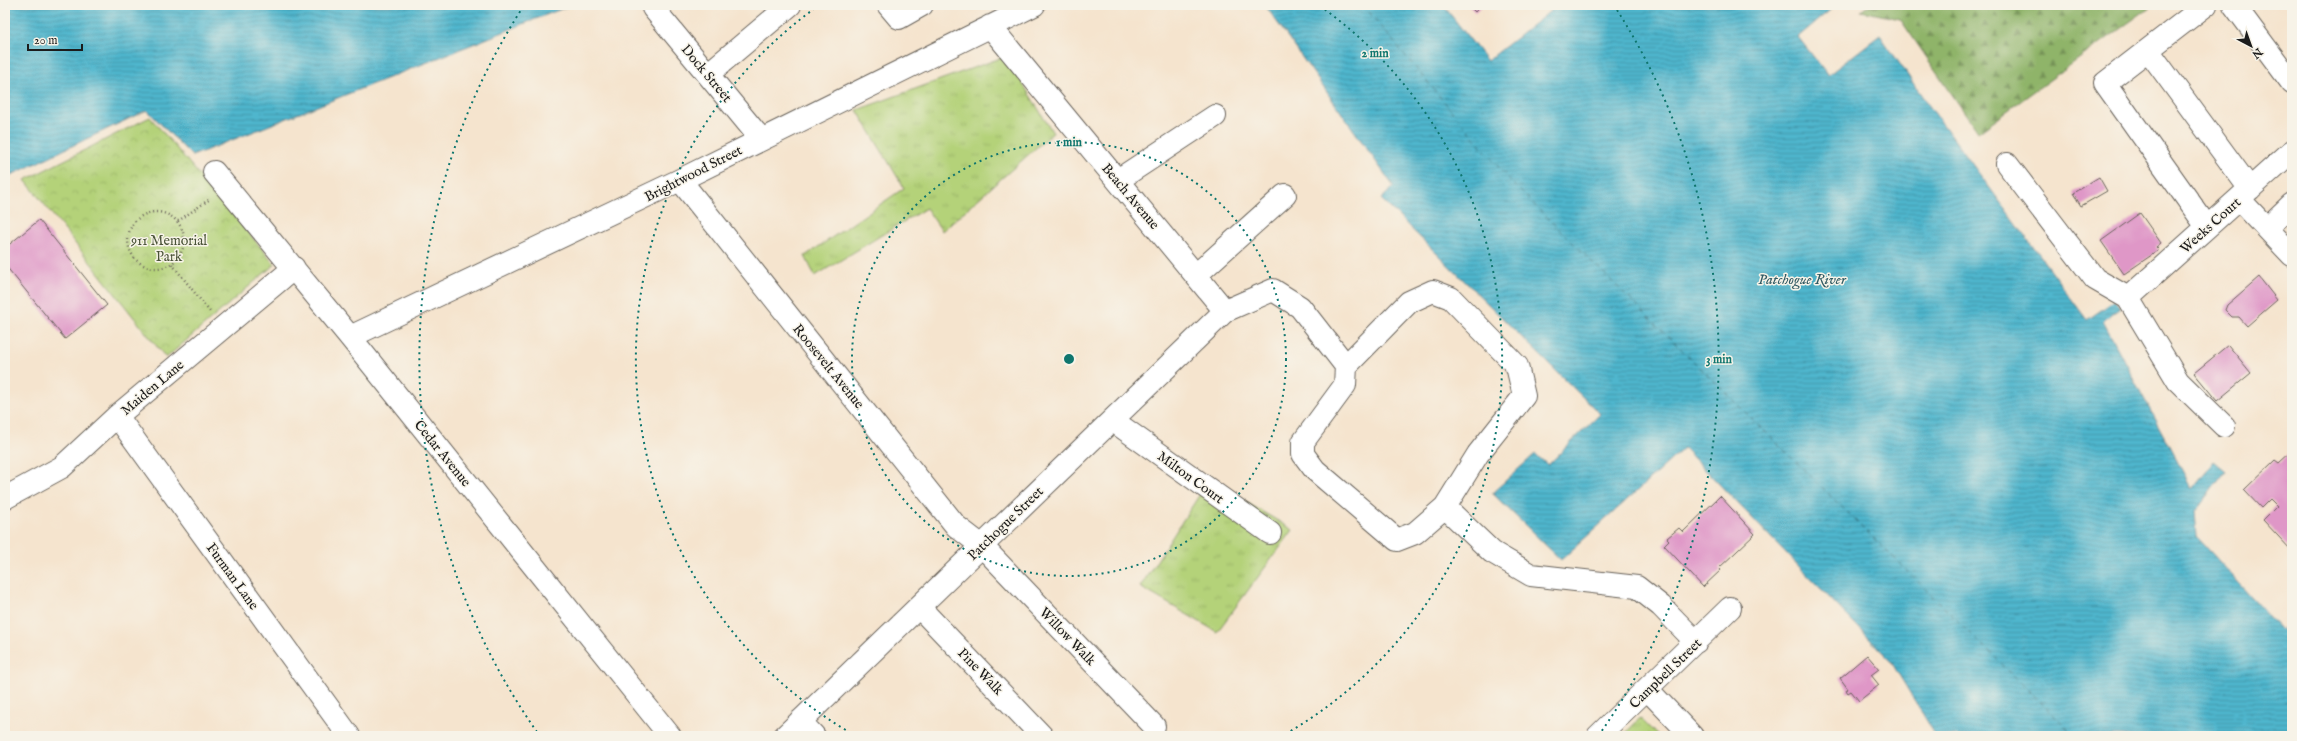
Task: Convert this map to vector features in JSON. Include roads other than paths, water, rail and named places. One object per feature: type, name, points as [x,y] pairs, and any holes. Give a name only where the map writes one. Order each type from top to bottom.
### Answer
[{"type":"street","points":[[708,74],[790,5]]},
{"type":"street","points":[[888,5],[899,18],[922,5]]},
{"type":"street","points":[[2206,5],[2105,83],[2207,227]]},
{"type":"street","points":[[2234,5],[2292,83]]},
{"type":"street","name":"Brightwood Street","points":[[350,337],[680,180],[1029,6]]},
{"type":"street","name":"Dock Street","points":[[653,8],[761,139]]},
{"type":"street","name":"Beach Avenue","points":[[990,26],[1226,311]]},
{"type":"street","points":[[2148,50],[2267,228],[2292,255]]},
{"type":"street","points":[[1118,180],[1215,116]]},
{"type":"street","name":"Weeks Court","points":[[2128,298],[2292,151]]},
{"type":"street","points":[[2007,164],[2095,279],[2128,298],[2178,381],[2224,426]]},
{"type":"street","name":"Cedar Avenue","points":[[220,180],[350,337],[670,736]]},
{"type":"street","name":"Roosevelt Avenue","points":[[680,180],[956,526],[982,546]]},
{"type":"street","points":[[1196,275],[1285,194]]},
{"type":"street","points":[[2267,228],[2292,204]]},
{"type":"street","name":"Maiden Lane","points":[[5,498],[62,467],[117,416],[294,268]]},
{"type":"street","name":"Patchogue Street","points":[[785,736],[807,728],[919,607],[1226,311],[1273,290],[1300,307],[1346,366]]},
{"type":"street","points":[[1433,291],[1451,298],[1517,366],[1524,396],[1478,454],[1445,507],[1415,533],[1397,540],[1315,470],[1303,454],[1303,442],[1346,385],[1346,366],[1409,302],[1433,291]]},
{"type":"street","name":"Furman Lane","points":[[117,416],[349,736]]},
{"type":"street","name":"Milton Court","points":[[1112,420],[1270,533]]},
{"type":"street","points":[[1445,507],[1492,552],[1531,575],[1637,587],[1661,606],[1696,642]]},
{"type":"street","name":"Willow Walk","points":[[982,546],[1154,726]]},
{"type":"street","name":"Pine Walk","points":[[919,607],[1042,736]]},
{"type":"street","name":"Campbell Street","points":[[1598,736],[1648,690],[1730,608]]},
{"type":"street","points":[[1648,690],[1692,736]]},
{"type":"water","points":[[5,5],[571,5],[192,156],[147,110],[5,178]]},
{"type":"water","name":"Patchogue River","points":[[1265,5],[1443,5],[1487,61],[1558,5],[1836,5],[1798,37],[1828,75],[1880,35],[1922,96],[2087,320],[2114,301],[2120,308],[2103,321],[2192,489],[2214,461],[2226,471],[2195,511],[2197,537],[2282,630],[2292,621],[2292,736],[1936,736],[1890,660],[1684,448],[1561,560],[1492,493],[1535,454],[1548,465],[1600,414],[1381,199],[1394,187]]},
{"type":"park label","name":"911 Memorial Park","points":[[169,248]]}]
